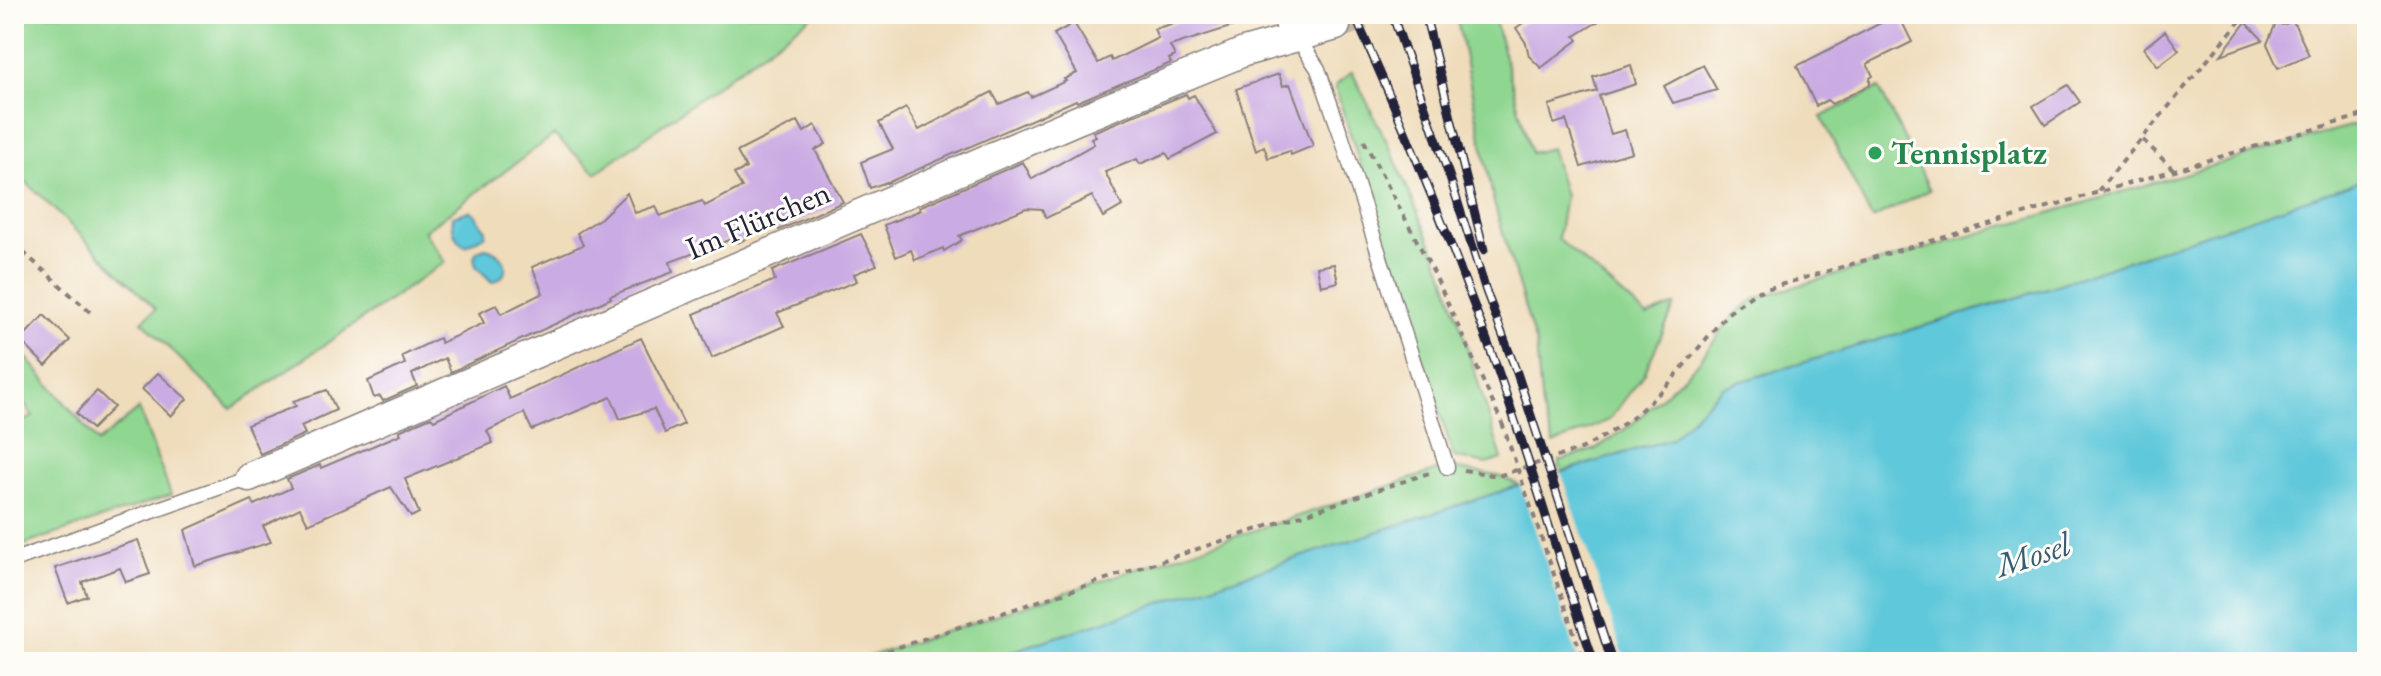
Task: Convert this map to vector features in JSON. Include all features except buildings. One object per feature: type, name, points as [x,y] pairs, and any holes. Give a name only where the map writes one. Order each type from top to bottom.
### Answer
[{"type":"street","name":"Im Flürchen","points":[[249,477],[1075,121],[1244,52],[1291,26],[1336,26]]},
{"type":"lane","points":[[1291,26],[1318,69],[1447,467]]},
{"type":"lane","points":[[14,560],[249,477]]},
{"type":"path","points":[[2097,193],[2246,14]]},
{"type":"path","points":[[853,662],[1447,467],[1498,476],[1581,449],[1631,419],[1666,387],[1727,314],[1756,292],[2367,114]]},
{"type":"path","points":[[1363,139],[1434,273],[1502,423],[1584,662]]},
{"type":"path","points":[[2143,140],[2174,170]]},
{"type":"path","points":[[14,244],[90,312]]},
{"type":"green space","points":[[14,14],[815,14],[596,173],[554,135],[424,231],[445,262],[231,409],[142,321],[156,309],[14,170]]},
{"type":"green space","points":[[1456,14],[1493,14],[1531,153],[1551,148],[1565,196],[1558,239],[1647,316],[1675,305],[1644,374],[1609,420],[1554,444],[1542,409],[1536,345],[1494,203]]},
{"type":"green space","points":[[1352,72],[1391,150],[1445,276],[1502,459],[1486,464],[1454,457],[1335,86]]},
{"type":"green space","name":"Tennisplatz","points":[[1879,88],[1930,190],[1872,219],[1821,117]]},
{"type":"green space","points":[[2367,121],[2367,179],[2039,291],[1723,387],[1671,439],[1561,472],[1559,461],[1596,449],[1632,424],[1696,365],[1733,316],[1759,297]]},
{"type":"green space","points":[[20,350],[98,442],[139,409],[171,495],[14,548],[14,425],[33,417],[14,387],[14,353]]},
{"type":"green space","points":[[1447,467],[1498,476],[1520,485],[980,662],[853,662]]},
{"type":"water","name":"Mosel","points":[[2367,179],[2367,662],[980,662],[1520,485],[1671,439],[1723,387],[2039,291]]},
{"type":"water","points":[[469,211],[486,230],[485,236],[465,246],[454,233],[453,216]]},
{"type":"water","points":[[485,248],[502,258],[505,264],[504,274],[492,282],[476,266],[474,257],[477,251]]},
{"type":"pier","points":[[1561,468],[1626,662],[1579,662],[1519,481]]},
{"type":"tunnel","points":[[1336,26],[1368,14]]},
{"type":"railway","points":[[1354,14],[1429,190],[1481,323],[1594,662]]},
{"type":"railway","points":[[1392,14],[1517,373],[1612,662]]},
{"type":"railway","points":[[1425,14],[1484,250]]},
{"type":"place","name":"Tennisplatz","points":[[1875,153]]}]
